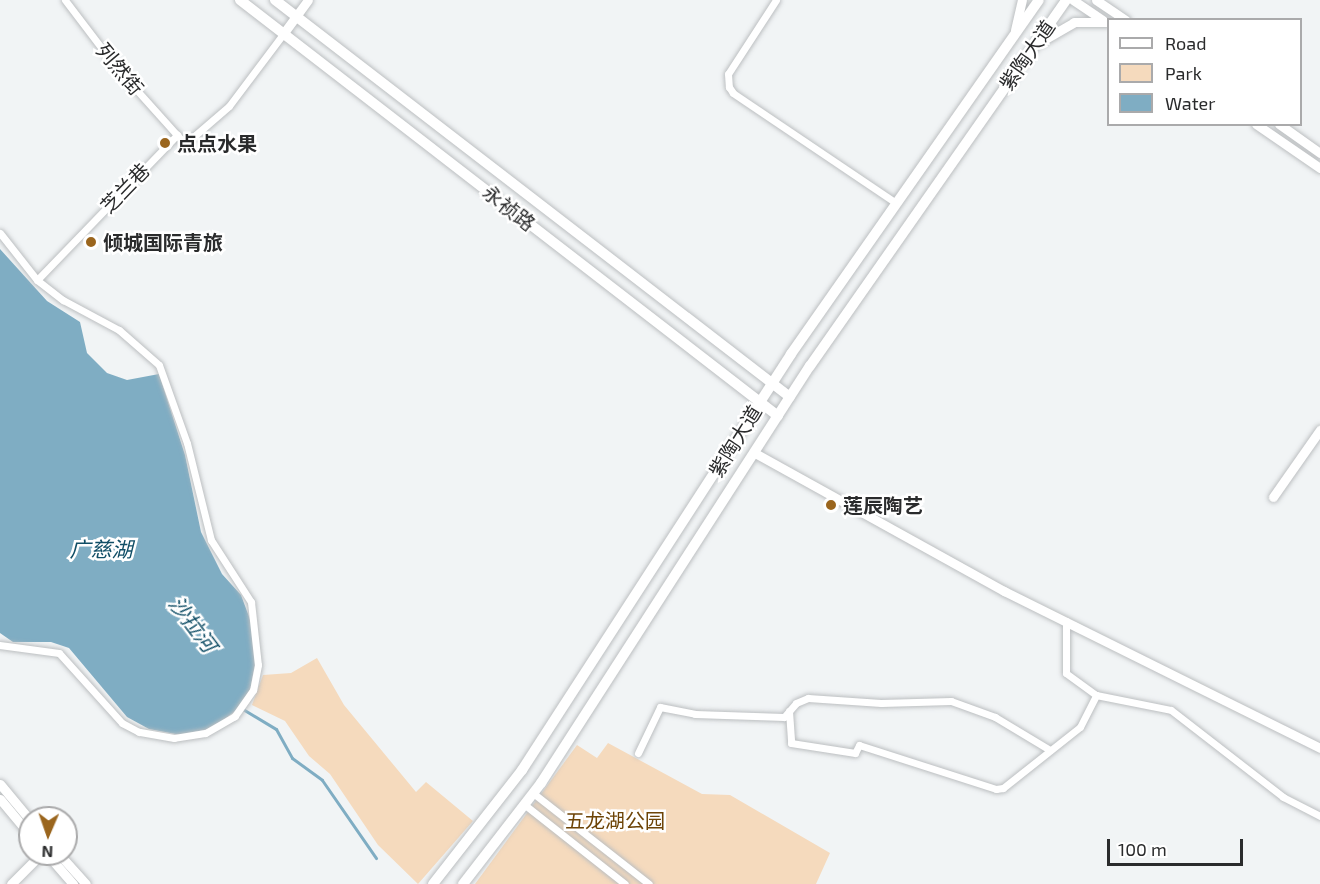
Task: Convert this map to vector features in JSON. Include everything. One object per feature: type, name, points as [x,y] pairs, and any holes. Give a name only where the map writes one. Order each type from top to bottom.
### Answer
[{"type":"main road","name":"永祯路","points":[[240,0],[778,416]]},
{"type":"main road","name":"永祯路","points":[[276,0],[790,397]]},
{"type":"main road","name":"紫陶大道","points":[[434,884],[540,744],[772,383],[1039,0]]},
{"type":"main road","name":"紫陶大道","points":[[463,884],[525,805],[790,397],[1066,0]]},
{"type":"street","name":"列然街","points":[[65,0],[116,67],[177,135]]},
{"type":"street","points":[[177,135],[185,144],[229,106],[308,0]]},
{"type":"street","points":[[776,0],[728,74],[729,87],[733,93],[896,203]]},
{"type":"street","points":[[1013,38],[1022,0]]},
{"type":"street","points":[[1073,0],[1107,22]]},
{"type":"street","points":[[1096,0],[1122,17]]},
{"type":"street","points":[[1107,0],[1122,17]]},
{"type":"street","points":[[1029,52],[1061,27],[1082,21],[1107,22]]},
{"type":"street","points":[[1259,126],[1320,168]]},
{"type":"street","points":[[1282,126],[1320,153]]},
{"type":"street","name":"芝兰巷","points":[[37,280],[177,135]]},
{"type":"street","points":[[0,233],[37,280],[63,300],[124,334],[159,365],[187,443],[211,540],[244,588],[255,621],[258,672],[245,705],[229,721],[185,738],[139,732],[117,718],[59,653],[0,645]]},
{"type":"street","points":[[1273,497],[1320,430]]},
{"type":"street","points":[[755,453],[1004,591],[1320,748]]},
{"type":"street","points":[[1066,621],[1066,673],[1096,695],[1171,710],[1283,797],[1320,816]]},
{"type":"street","points":[[789,711],[791,743],[855,753],[859,745],[996,789],[1018,779],[1083,724],[1096,695]]},
{"type":"street","points":[[638,753],[660,707],[695,714],[784,717],[808,698],[881,703],[951,701],[995,717],[1050,750]]},
{"type":"street","points":[[0,784],[18,806]]},
{"type":"street","points":[[533,793],[649,884]]},
{"type":"street","points":[[0,799],[18,821]]},
{"type":"street","points":[[525,805],[625,884]]},
{"type":"street","points":[[11,884],[29,866]]},
{"type":"street","points":[[57,866],[73,884]]},
{"type":"street","points":[[70,866],[86,884]]},
{"type":"green space","points":[[317,658],[344,705],[416,792],[426,782],[473,821],[418,884],[378,845],[330,774],[309,756],[285,721],[252,705],[263,675],[291,673]]},
{"type":"green space","name":"五龙湖公园","points":[[608,743],[702,794],[730,795],[830,853],[816,884],[475,884],[577,745],[597,758]]},
{"type":"water","name":"广慈湖","points":[[0,249],[47,301],[80,322],[87,353],[107,373],[127,380],[159,374],[185,455],[201,532],[222,574],[241,595],[251,622],[256,659],[248,701],[213,728],[181,735],[149,729],[127,717],[69,648],[51,642],[13,642],[0,633]]},
{"type":"waterway","name":"沙拉河","points":[[241,708],[276,729],[292,758],[322,780],[376,858]]},
{"type":"place","name":"点点水果","points":[[165,143]]},
{"type":"place","name":"倾城国际青旅","points":[[91,242]]},
{"type":"place","name":"莲辰陶艺","points":[[831,505]]}]
